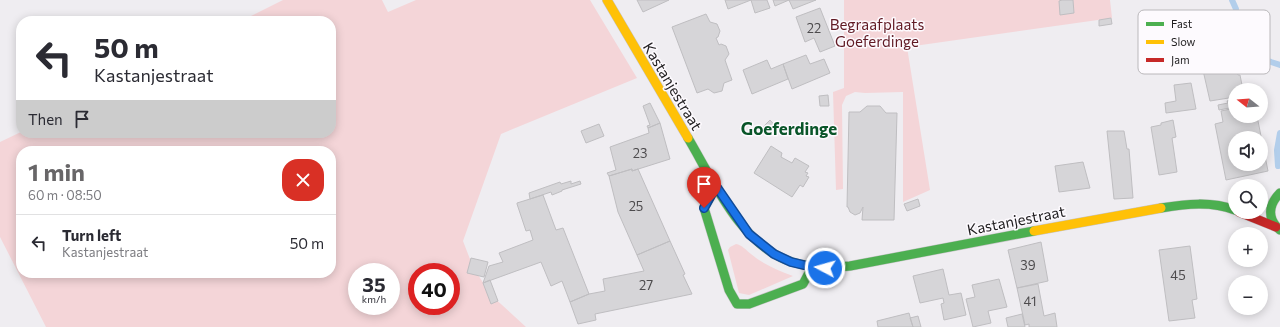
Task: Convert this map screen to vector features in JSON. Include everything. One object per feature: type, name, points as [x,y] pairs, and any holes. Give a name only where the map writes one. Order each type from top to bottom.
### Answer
[{"type":"street","name":"Kastanjestraat","points":[[606,0],[716,186],[749,234],[774,254],[791,262],[812,267],[838,268],[1150,209],[1192,203],[1226,205]]},
{"type":"street","points":[[716,186],[704,208],[729,290],[737,304],[749,304],[803,284],[812,267]]},
{"type":"street","points":[[1275,195],[1269,211],[1270,217],[1278,228]]},
{"type":"street","points":[[1254,219],[1278,228]]},
{"type":"green space","points":[[283,0],[382,0],[388,12],[416,0],[590,0],[637,78],[501,134],[463,241],[473,267],[491,295],[526,327],[46,327],[21,278],[336,278],[336,146],[16,146],[16,268],[0,237],[0,142],[16,134],[16,138],[336,138],[336,16],[251,16]]},
{"type":"green space","name":"Begraafplaats Goeferdinge","points":[[844,0],[1110,0],[1112,18],[907,47],[930,190],[903,202],[903,92],[855,92],[846,96],[842,105],[843,189],[836,190],[833,92],[844,88]]},
{"type":"green space","points":[[736,244],[766,264],[793,276],[749,295],[739,293],[728,250]]},
{"type":"building","points":[[637,0],[669,0],[643,12]]},
{"type":"building","points":[[725,0],[751,0],[728,9]]},
{"type":"building","points":[[751,0],[767,0],[770,8],[755,13]]},
{"type":"building","points":[[773,0],[789,0],[775,6]]},
{"type":"building","points":[[789,0],[816,0],[793,9]]},
{"type":"building","points":[[1073,0],[1074,13],[1060,15],[1059,1]]},
{"type":"building","points":[[820,8],[835,46],[820,52],[814,38],[805,42],[796,17]]},
{"type":"building","points":[[706,14],[710,22],[717,24],[720,31],[718,37],[716,38],[719,45],[721,44],[726,46],[729,54],[725,60],[732,80],[724,83],[722,91],[714,93],[708,89],[697,93],[672,27]]},
{"type":"building","points":[[1111,18],[1112,24],[1099,26],[1099,20]]},
{"type":"building","points":[[806,55],[810,64],[824,59],[830,73],[792,89],[783,64]]},
{"type":"building","points":[[767,60],[771,69],[783,64],[788,79],[752,94],[743,70]]},
{"type":"building","points":[[1204,74],[1240,75],[1242,83],[1228,83],[1228,98],[1210,101]]},
{"type":"building","points":[[1191,83],[1196,109],[1166,113],[1165,103],[1176,101],[1174,85]]},
{"type":"building","points":[[828,95],[829,106],[820,106],[819,96]]},
{"type":"building","points":[[650,103],[660,123],[648,128],[647,126],[650,125],[643,106]]},
{"type":"building","points":[[1228,103],[1228,108],[1219,110],[1218,105]]},
{"type":"building","points":[[867,106],[880,106],[886,113],[897,113],[894,220],[862,220],[863,207],[860,213],[855,215],[850,212],[847,207],[849,112],[860,112]]},
{"type":"building","points":[[1228,110],[1228,123],[1258,123],[1260,131],[1228,131],[1228,171],[1268,171],[1226,180],[1215,124],[1223,122],[1221,111]]},
{"type":"building","points":[[770,120],[778,129],[771,136],[763,127]]},
{"type":"building","points":[[1173,120],[1176,137],[1172,138],[1177,172],[1159,175],[1151,127]]},
{"type":"building","points":[[660,123],[670,159],[632,171],[632,169],[609,176],[607,173],[616,170],[610,147],[649,133],[648,128]]},
{"type":"building","points":[[599,124],[604,136],[586,143],[581,131]]},
{"type":"building","points":[[1107,131],[1124,131],[1127,149],[1129,149],[1133,198],[1114,199]]},
{"type":"building","points":[[771,146],[782,153],[781,157],[792,163],[795,158],[809,166],[805,172],[808,173],[806,176],[809,177],[803,187],[800,185],[792,197],[754,173]]},
{"type":"building","points":[[1083,162],[1090,188],[1059,192],[1055,166]]},
{"type":"building","points":[[632,169],[632,171],[638,169],[670,241],[637,255],[618,212],[609,176]]},
{"type":"building","points":[[571,181],[571,184],[580,181],[581,184],[552,195],[551,192],[530,199],[529,193],[560,182],[561,184]]},
{"type":"building","points":[[543,195],[556,230],[563,228],[589,294],[570,302],[562,281],[551,286],[541,262],[483,283],[489,266],[503,262],[499,253],[533,240],[530,230],[526,231],[517,203]]},
{"type":"building","points":[[918,199],[920,206],[907,211],[904,204]]},
{"type":"building","points":[[670,241],[685,274],[683,275],[692,294],[595,314],[596,320],[578,324],[570,302],[589,294],[605,291],[603,279],[644,271],[637,255]]},
{"type":"building","points":[[1041,242],[1048,281],[1017,288],[1008,250]]},
{"type":"building","points":[[1190,246],[1197,299],[1192,300],[1195,318],[1169,321],[1159,250]]},
{"type":"building","points":[[471,258],[488,262],[484,277],[467,273]]},
{"type":"building","points":[[943,269],[949,295],[961,293],[966,315],[944,320],[941,304],[944,303],[943,298],[920,303],[913,276]]},
{"type":"building","points":[[999,279],[1007,307],[988,311],[991,323],[973,327],[966,299],[975,297],[972,285]]},
{"type":"building","points":[[490,280],[498,301],[491,304],[483,283]]},
{"type":"building","points":[[1038,284],[1044,316],[1055,313],[1057,327],[1029,327],[1029,324],[1025,325],[1017,288]]},
{"type":"building","points":[[909,313],[913,327],[878,327],[877,321]]},
{"type":"building","points":[[1022,314],[1025,327],[1008,327],[1006,318]]},
{"type":"building","points":[[918,316],[921,327],[913,327],[910,318]]},
{"type":"waterway","points":[[1232,0],[1236,10]]},
{"type":"waterway","points":[[1270,62],[1280,65]]},
{"type":"waterway","points":[[1278,166],[1277,150],[1280,133]]},
{"type":"traffic: fast","points":[[688,138],[718,191],[743,227],[758,242],[774,254],[799,264],[821,267],[850,266],[1034,231]]},
{"type":"traffic: fast","points":[[716,186],[704,208],[729,290],[737,304],[749,304],[803,284],[812,267]]},
{"type":"traffic: fast","points":[[1280,193],[1271,207],[1271,217],[1280,230]]},
{"type":"traffic: fast","points":[[1161,208],[1198,204],[1217,205],[1228,208]]},
{"type":"traffic: slow","points":[[607,0],[688,138]]},
{"type":"traffic: slow","points":[[1034,231],[1161,208]]},
{"type":"traffic: jam","points":[[1256,219],[1276,227]]},
{"type":"district","name":"Goeferdinge","points":[[789,128]]},
{"type":"route","points":[[704,208],[716,186],[749,234],[774,254],[791,262],[812,267],[825,268]]}]
